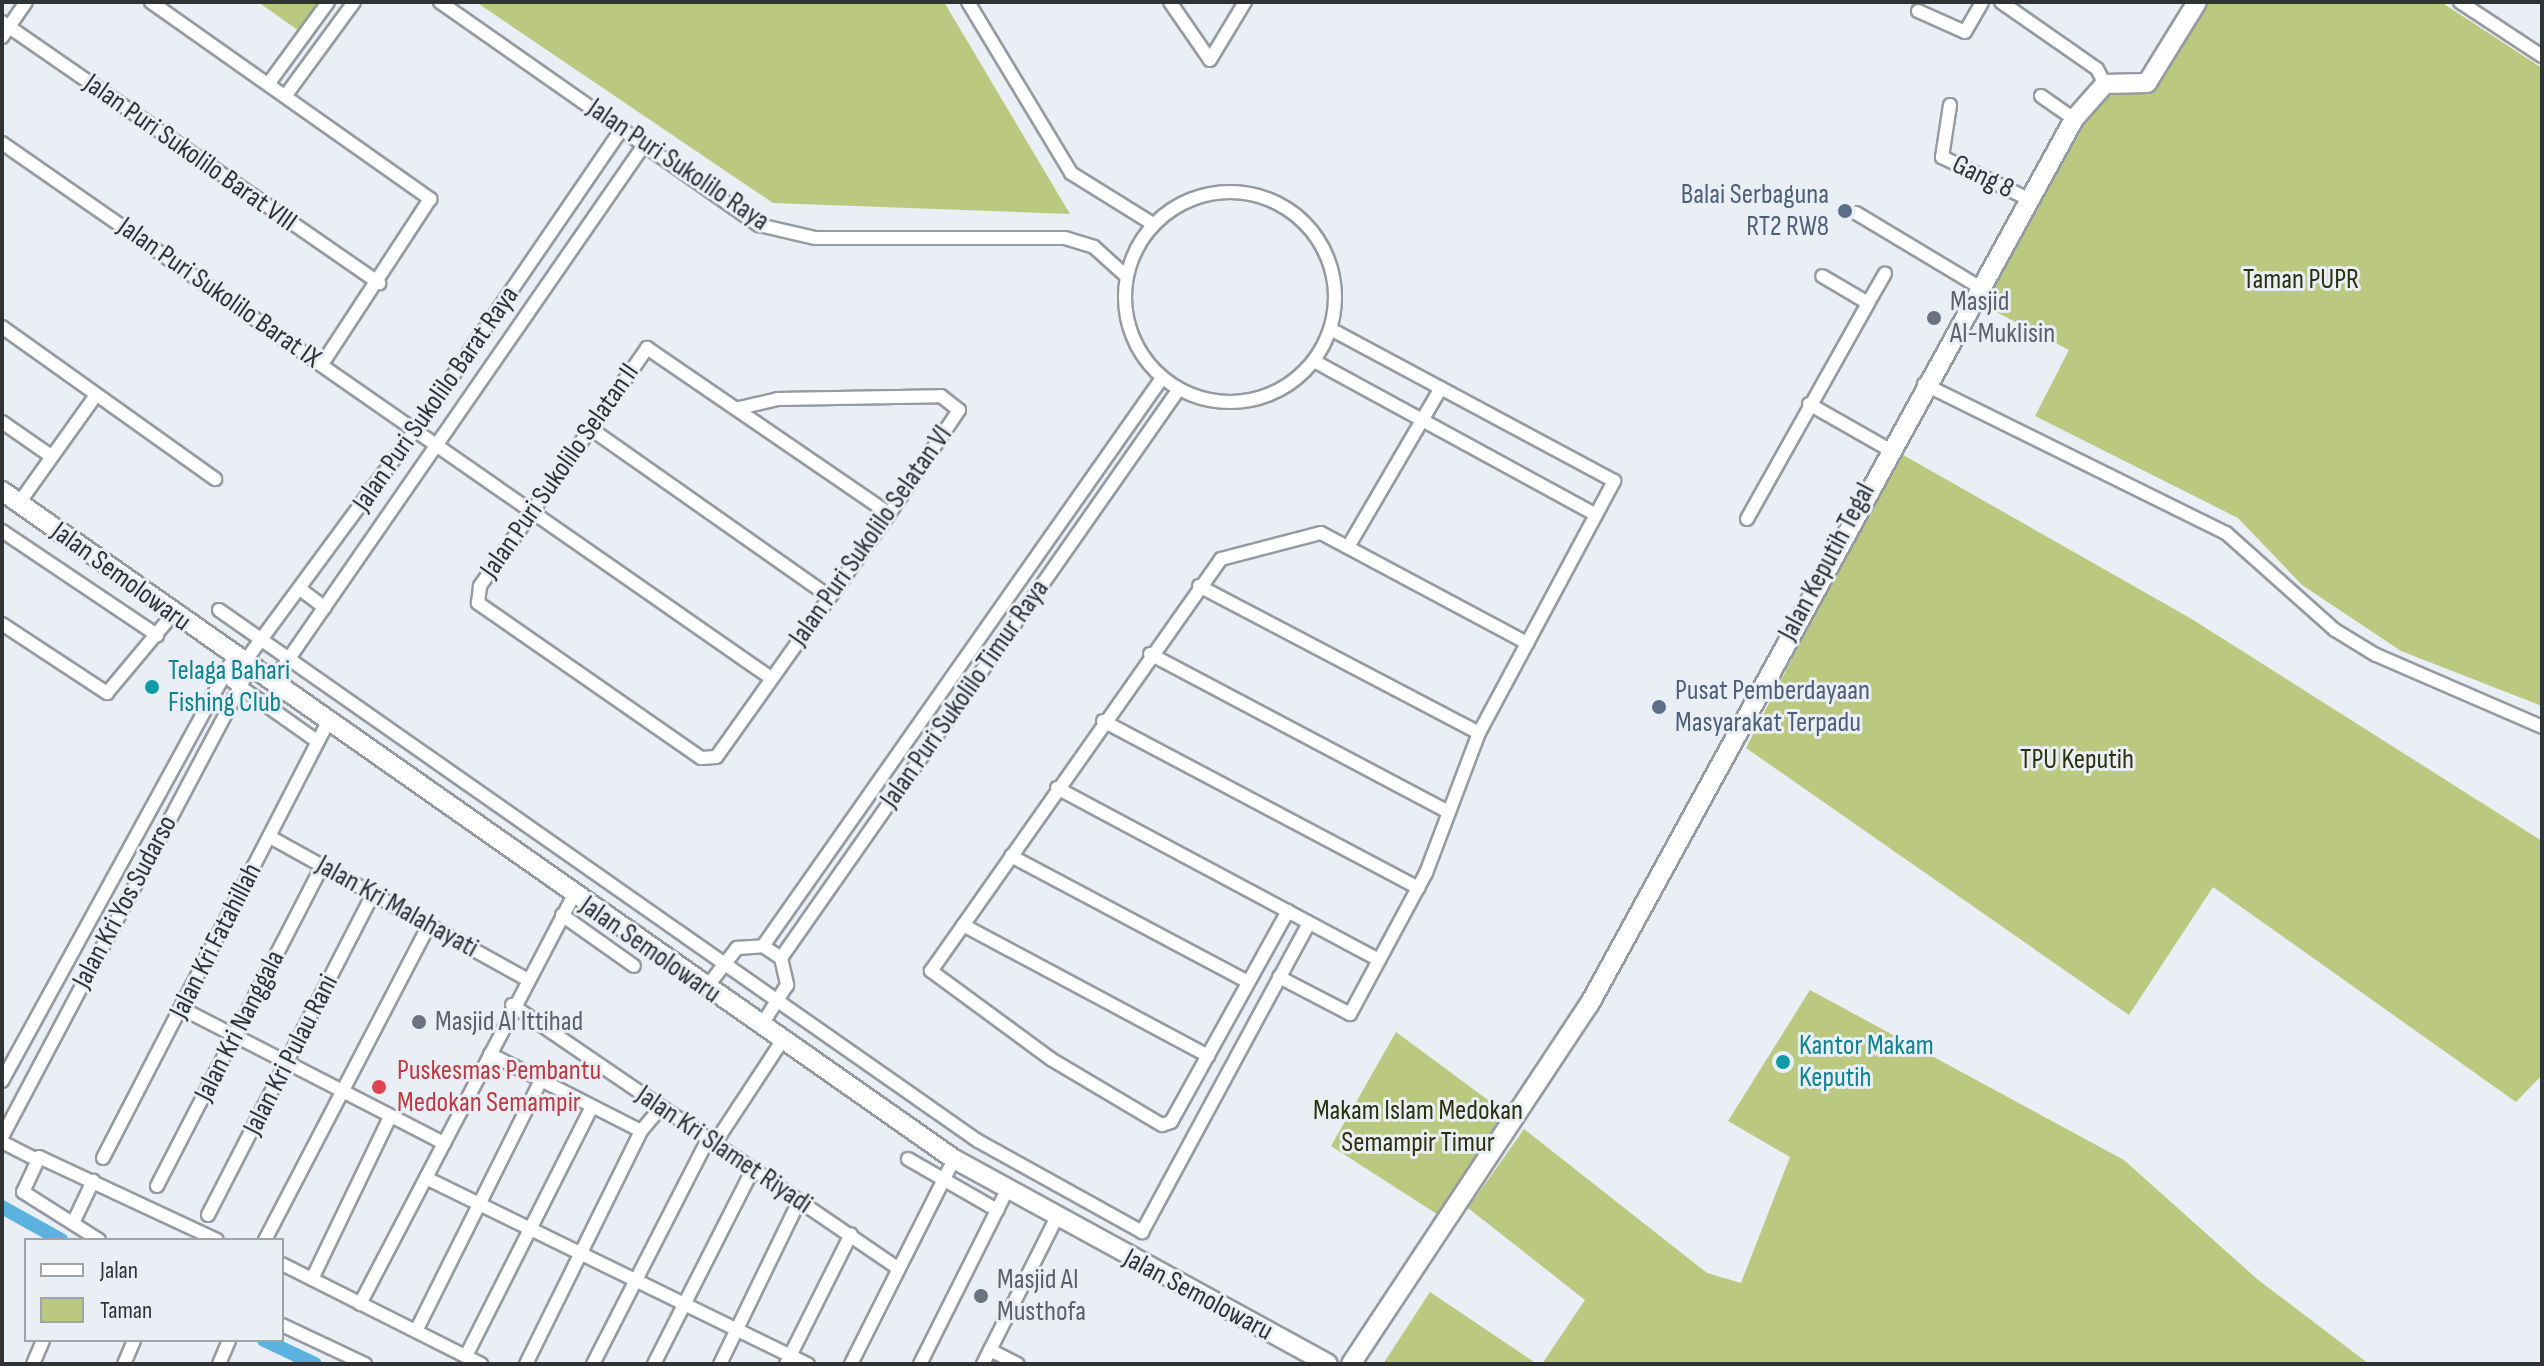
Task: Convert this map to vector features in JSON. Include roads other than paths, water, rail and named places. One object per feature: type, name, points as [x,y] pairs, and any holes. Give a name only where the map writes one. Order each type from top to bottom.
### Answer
[{"type":"main road","points":[[2105,84],[2147,83],[2197,2]]},
{"type":"main road","name":"Jalan Keputih Tegal","points":[[1351,1364],[1589,1005],[1924,384],[2074,119],[2105,84]]},
{"type":"main road","name":"Jalan Semolowaru","points":[[2,491],[24,495],[173,614],[249,656],[328,723],[573,897],[708,985],[782,1041],[954,1159],[1006,1192],[1328,1364]]},
{"type":"street","points":[[4,29],[26,2]]},
{"type":"street","points":[[151,2],[430,199],[379,283],[322,364]]},
{"type":"street","points":[[277,89],[340,22],[354,2]]},
{"type":"street","name":"Jalan Puri Sukolilo Raya","points":[[440,2],[644,145],[778,232],[1065,238],[1109,257],[1126,276]]},
{"type":"street","points":[[968,2],[1071,173],[1153,224]]},
{"type":"street","points":[[1170,2],[1198,51],[1216,58],[1245,2]]},
{"type":"street","points":[[1918,11],[1965,32],[1982,2]]},
{"type":"street","points":[[2001,2],[2082,58],[2105,84]]},
{"type":"street","points":[[2460,2],[2542,56]]},
{"type":"street","points":[[277,89],[325,5],[340,22]]},
{"type":"street","name":"Jalan Puri Sukolilo Barat VIII","points":[[4,29],[379,283]]},
{"type":"street","points":[[2041,96],[2074,119]]},
{"type":"street","name":"Gang 8","points":[[1950,105],[1941,156],[2030,200]]},
{"type":"street","name":"Jalan Puri Sukolilo Barat Raya","points":[[249,656],[415,431],[622,129]]},
{"type":"street","name":"Jalan Puri Sukolilo Barat IX","points":[[2,143],[771,678]]},
{"type":"street","name":"Jalan Puri Sukolilo Barat Raya","points":[[274,680],[644,145]]},
{"type":"street","points":[[1215,192],[1283,206],[1329,260],[1331,329],[1314,361],[1287,386],[1252,400],[1214,401],[1179,389],[1162,378],[1130,332],[1126,276],[1153,224],[1215,192]]},
{"type":"street","points":[[577,198],[596,211]]},
{"type":"street","points":[[1856,213],[1981,288]]},
{"type":"street","points":[[1747,519],[1809,404],[1885,274]]},
{"type":"street","points":[[1822,276],[1868,303]]},
{"type":"street","points":[[2,327],[215,479]]},
{"type":"street","points":[[1279,977],[1350,1014],[1418,888],[1479,733],[1614,481],[1331,329]]},
{"type":"street","name":"Jalan Puri Sukolilo Selatan II","points":[[701,758],[478,603],[480,586],[649,348],[889,514]]},
{"type":"street","points":[[1314,361],[1596,515]]},
{"type":"street","name":"Jalan Puri Sukolilo Timur Raya","points":[[763,946],[1162,378]]},
{"type":"street","points":[[1924,384],[2226,533],[2335,630],[2376,655],[2542,727]]},
{"type":"street","points":[[1348,547],[1441,388]]},
{"type":"street","name":"Jalan Puri Sukolilo Timur Raya","points":[[781,958],[1179,389]]},
{"type":"street","points":[[24,495],[96,395]]},
{"type":"street","name":"Jalan Puri Sukolilo Selatan VI","points":[[701,758],[716,757],[957,414],[955,402],[941,396],[777,399],[739,408]]},
{"type":"street","points":[[1809,404],[1888,449]]},
{"type":"street","points":[[2,422],[51,456]]},
{"type":"street","points":[[591,429],[829,596]]},
{"type":"street","points":[[2,531],[157,635]]},
{"type":"street","points":[[1288,911],[1171,1122],[1162,1125],[934,978],[963,925],[1150,654],[1221,559],[1321,533],[1527,643]]},
{"type":"street","points":[[1199,586],[1479,733]]},
{"type":"street","points":[[300,589],[325,608]]},
{"type":"street","points":[[219,610],[249,656],[288,662],[776,1005],[978,1141],[1142,1232],[1309,923]]},
{"type":"street","points":[[2,624],[103,693],[173,614]]},
{"type":"street","points":[[1150,654],[1449,812]]},
{"type":"street","name":"Jalan Kri Yos Sudarso","points":[[2,1081],[223,675],[249,656]]},
{"type":"street","name":"Jalan Kri Yos Sudarso","points":[[2,1140],[238,686],[249,656]]},
{"type":"street","points":[[223,675],[318,742]]},
{"type":"street","points":[[947,684],[963,698]]},
{"type":"street","points":[[1103,721],[1418,888]]},
{"type":"street","name":"Jalan Kri Fatahillah","points":[[103,1158],[328,723]]},
{"type":"street","points":[[1057,788],[1379,960]]},
{"type":"street","points":[[151,806],[170,815]]},
{"type":"street","name":"Jalan Kri Malahayati","points":[[270,837],[524,978]]},
{"type":"street","points":[[1011,856],[1248,982]]},
{"type":"street","name":"Jalan Kri Nanggala","points":[[157,1186],[322,866]]},
{"type":"street","name":"Jalan Kri Pulau Rani","points":[[208,1215],[373,894]]},
{"type":"street","points":[[360,1304],[490,1054],[524,978],[573,897]]},
{"type":"street","points":[[562,915],[634,966]]},
{"type":"street","points":[[266,1238],[429,925]]},
{"type":"street","points":[[963,925],[1208,1056]]},
{"type":"street","points":[[708,985],[737,948],[763,946],[781,958],[787,985],[763,1024]]},
{"type":"street","name":"Jalan Kri Slamet Riyadi","points":[[512,1005],[897,1268]]},
{"type":"street","points":[[181,1008],[286,1065],[444,1143]]},
{"type":"street","points":[[38,1014],[60,1025]]},
{"type":"street","points":[[593,1364],[635,1279],[712,1141],[782,1041]]},
{"type":"street","points":[[490,1054],[641,1131]]},
{"type":"street","points":[[416,1331],[541,1080]]},
{"type":"street","points":[[466,1356],[592,1107]]},
{"type":"street","points":[[526,1364],[583,1256],[641,1131],[660,1108]]},
{"type":"street","points":[[312,1279],[390,1117]]},
{"type":"street","points":[[2,1140],[213,1238]]},
{"type":"street","points":[[39,1157],[23,1192],[96,1238]]},
{"type":"street","points":[[908,1159],[997,1210]]},
{"type":"street","points":[[851,1364],[954,1159]]},
{"type":"street","points":[[654,1364],[753,1169]]},
{"type":"street","points":[[426,1178],[685,1304],[788,1360],[808,1364]]},
{"type":"street","points":[[73,1223],[93,1181]]},
{"type":"street","points":[[920,1364],[1006,1192]]},
{"type":"street","points":[[720,1364],[799,1201]]},
{"type":"street","points":[[983,1364],[1056,1219]]},
{"type":"street","points":[[788,1360],[851,1234]]},
{"type":"street","points":[[284,1265],[481,1364]]},
{"type":"street","points":[[284,1326],[365,1364]]},
{"type":"street","points":[[33,1364],[42,1342]]},
{"type":"street","points":[[124,1364],[133,1342]]},
{"type":"street","points":[[219,1364],[228,1342]]},
{"type":"street","points":[[990,1350],[1018,1364]]},
{"type":"waterway","points":[[2,1207],[57,1238]]},
{"type":"waterway","points":[[268,1342],[315,1364]]},
{"type":"place","name":"Balai Serbaguna RT2 RW8","points":[[1845,211]]},
{"type":"place","name":"Masjid Al-Muklisin","points":[[1934,318]]},
{"type":"place","name":"Telaga Bahari Fishing Club","points":[[152,687]]},
{"type":"place","name":"Pusat Pemberdayaan Masyarakat Terpadu","points":[[1659,707]]},
{"type":"place","name":"Masjid Al Ittihad","points":[[419,1022]]},
{"type":"place","name":"Kantor Makam Keputih","points":[[1783,1062]]},
{"type":"place","name":"Puskesmas Pembantu Medokan Semampir","points":[[379,1087]]},
{"type":"place","name":"Masjid Al Musthofa","points":[[981,1296]]},
{"type":"park label","name":"Taman PUPR","points":[[2301,280]]},
{"type":"park label","name":"TPU Keputih","points":[[2077,760]]},
{"type":"park label","name":"Makam Islam Medokan Semampir Timur","points":[[1418,1127]]}]
